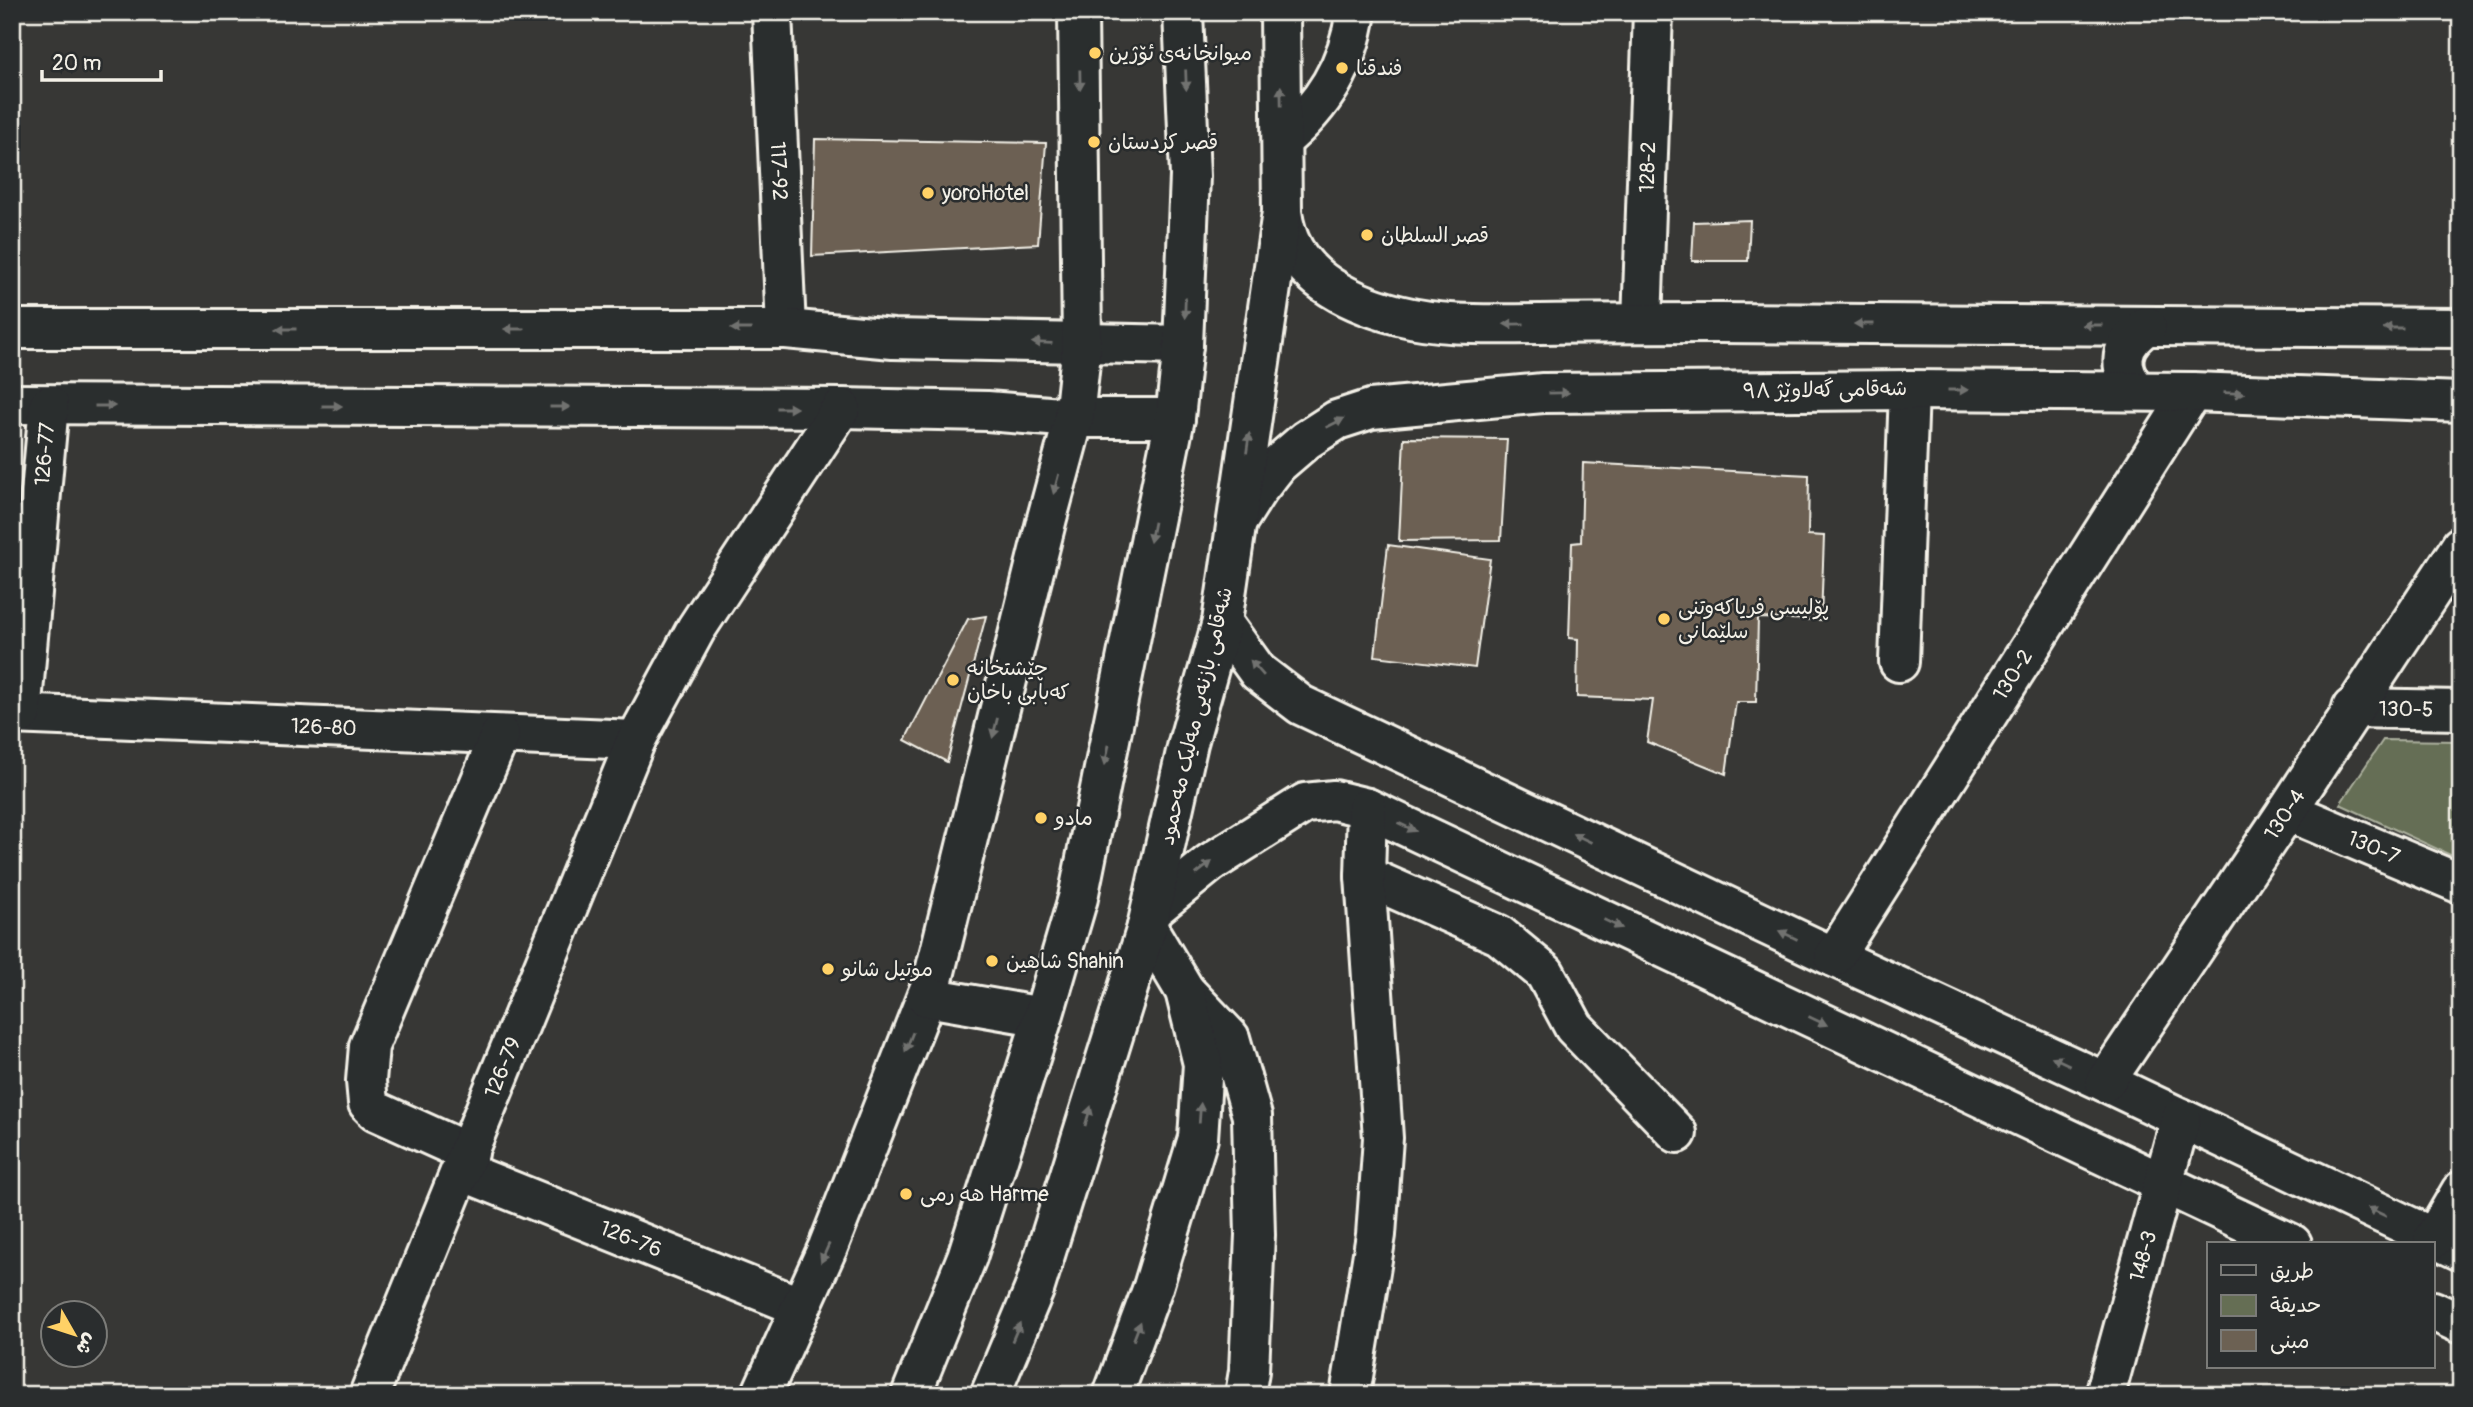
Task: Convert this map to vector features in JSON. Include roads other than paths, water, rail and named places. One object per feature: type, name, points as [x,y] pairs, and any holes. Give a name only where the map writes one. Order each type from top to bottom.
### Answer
[{"type":"main road","name":"117-92","points":[[772,12],[786,329]]},
{"type":"main road","points":[[761,1395],[828,1247],[933,980],[1074,418],[1082,343],[1078,12]]},
{"type":"main road","points":[[911,1395],[967,1257],[1079,898],[1175,418],[1184,345],[1190,176],[1183,12]]},
{"type":"main road","name":"شەقامی بازنەیی مەلیک مەحمود","points":[[990,1395],[1034,1290],[1149,919],[1188,743],[1223,622],[1282,212],[1280,12]]},
{"type":"main road","points":[[1282,140],[1302,124],[1333,84],[1344,62],[1356,12]]},
{"type":"main road","name":"128-2","points":[[1642,323],[1653,12]]},
{"type":"main road","points":[[1282,212],[1284,231],[1293,249],[1311,273],[1340,293],[1378,310],[1456,324],[2461,328]]},
{"type":"main road","points":[[2138,391],[2129,382],[2124,370],[2124,356],[2127,343],[2147,326]]},
{"type":"main road","points":[[12,329],[786,329],[894,339],[1184,345]]},
{"type":"main road","points":[[1899,662],[1909,390]]},
{"type":"main road","name":"شەقامی گەلاوێژ ٩٨","points":[[1237,522],[1278,464],[1306,440],[1338,420],[1371,409],[1543,393],[1909,390],[2192,392],[2461,402]]},
{"type":"main road","name":"130-2","points":[[1834,957],[2192,392]]},
{"type":"main road","points":[[31,405],[841,408],[988,411],[1074,418],[1175,418]]},
{"type":"main road","name":"126-77","points":[[17,714],[31,405]]},
{"type":"main road","name":"126-79","points":[[369,1395],[636,740],[696,629],[841,408]]},
{"type":"main road","name":"130-4","points":[[2105,1082],[2461,546]]},
{"type":"main road","points":[[1223,622],[1258,672],[1301,705],[2447,1245],[2461,1191]]},
{"type":"main road","name":"130-5","points":[[2352,708],[2461,710]]},
{"type":"main road","name":"126-80","points":[[17,714],[636,740]]},
{"type":"main road","name":"126-76","points":[[500,735],[369,1046],[366,1065],[368,1103],[376,1111],[465,1162],[801,1307]]},
{"type":"main road","points":[[1113,1395],[1153,1287],[1198,1138],[1203,1064],[1185,991],[1149,919],[1210,863],[1305,803],[1334,800],[1367,808],[2288,1242]]},
{"type":"main road","points":[[1350,1395],[1376,1235],[1382,1138],[1365,876],[1367,808]]},
{"type":"main road","name":"130-7","points":[[2287,811],[2461,884]]},
{"type":"main road","points":[[1365,876],[1499,935],[1545,973],[1574,1027],[1677,1133]]},
{"type":"main road","points":[[1185,991],[1230,1038],[1252,1116],[1255,1235],[1249,1371],[1245,1395]]},
{"type":"main road","points":[[927,997],[1044,1017]]},
{"type":"main road","name":"148-3","points":[[2105,1395],[2181,1118]]},
{"type":"main road","points":[[2434,1311],[2461,1324]]},
{"type":"place","name":"میوانخانەی ئۆژین","points":[[1095,53]]},
{"type":"place","name":"فندقنا","points":[[1342,68]]},
{"type":"place","name":"قصر كردستان","points":[[1094,142]]},
{"type":"place","name":"yoroHotel","points":[[928,193]]},
{"type":"place","name":"قصر السلطان","points":[[1367,235]]},
{"type":"place","name":"پۆلیسی فریاکەوتنی سلێمانی","points":[[1664,619]]},
{"type":"place","name":"چێشتخانە کەبابی باخان","points":[[953,680]]},
{"type":"place","name":"مادو","points":[[1041,818]]},
{"type":"place","name":"شاهین Shahin","points":[[992,961]]},
{"type":"place","name":"موتيل شانو","points":[[828,969]]},
{"type":"place","name":"هه رمی Harme","points":[[906,1194]]}]
